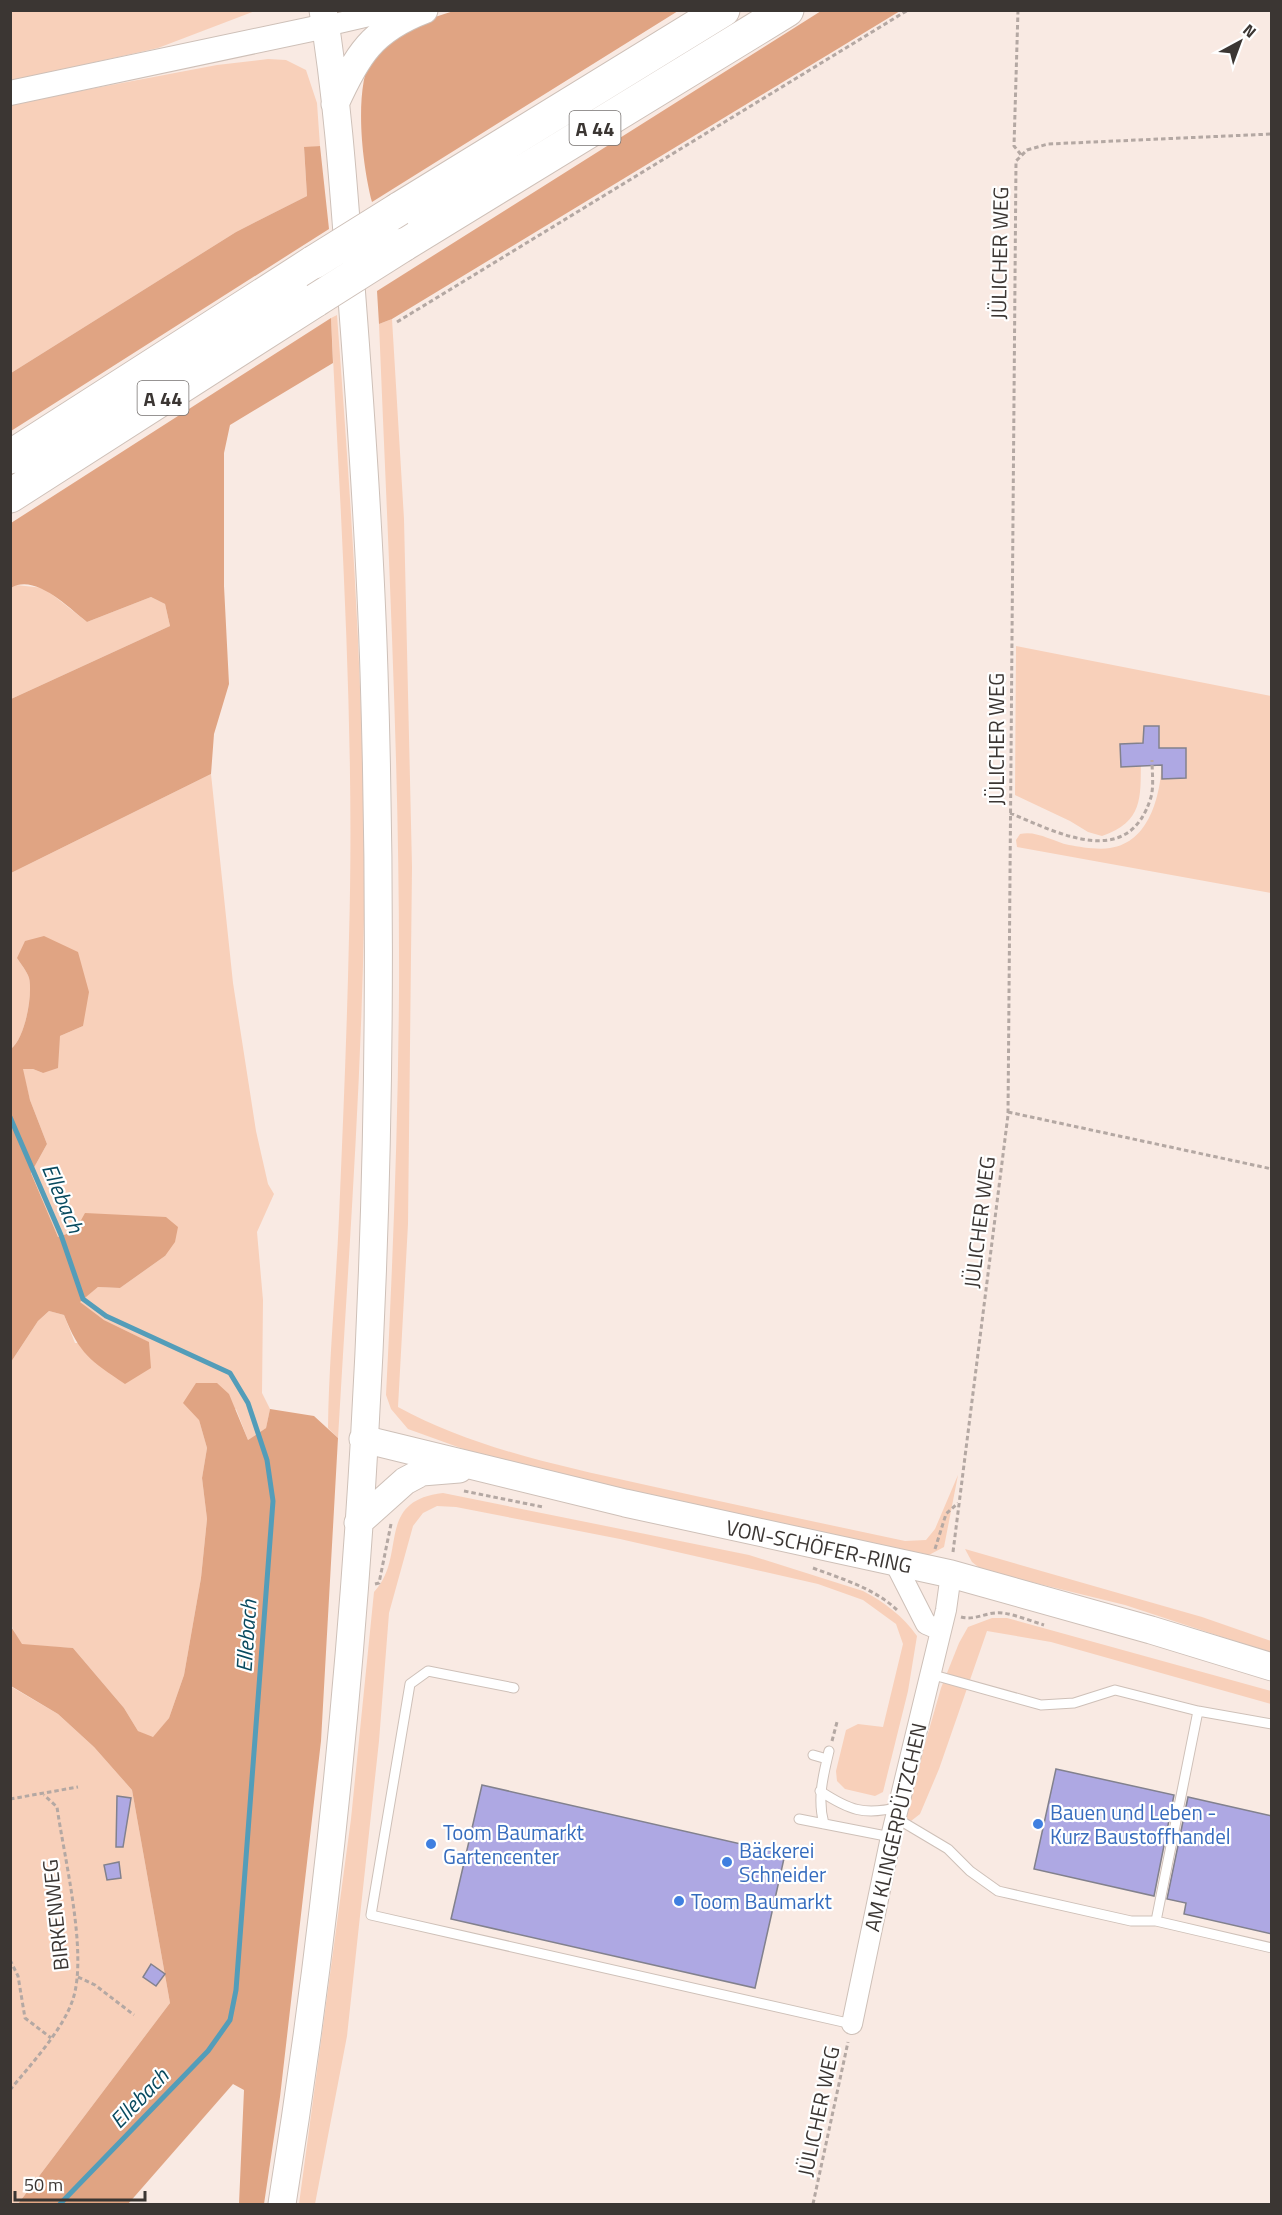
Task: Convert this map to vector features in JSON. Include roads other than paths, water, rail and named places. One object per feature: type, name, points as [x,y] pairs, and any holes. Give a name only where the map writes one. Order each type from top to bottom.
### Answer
[{"type":"highway","name":"A 44","points":[[10,457],[314,262],[723,10]]},
{"type":"highway","name":"A 44","points":[[10,496],[403,245],[787,10]]},
{"type":"main road","points":[[335,105],[365,48],[396,21],[424,10]]},
{"type":"main road","points":[[282,2205],[299,2096],[342,1740],[363,1439],[375,1180],[380,846],[369,517],[335,105],[324,18]]},
{"type":"main road","name":"VON-SCHÖFER-RING","points":[[363,1439],[470,1467],[951,1574],[1139,1626],[1272,1667]]},
{"type":"main road","points":[[358,1523],[386,1496],[422,1472],[470,1467]]},
{"type":"street","points":[[10,93],[324,18],[395,10]]},
{"type":"street","points":[[895,1563],[926,1624],[940,1630]]},
{"type":"street","name":"AM KLINGERPÜTZCHEN","points":[[852,2024],[895,1821],[946,1610],[951,1574]]},
{"type":"lane","points":[[514,1688],[428,1671],[410,1684],[371,1915],[852,2024]]},
{"type":"lane","points":[[930,1674],[1041,1705],[1074,1703],[1115,1690],[1198,1711],[1272,1724]]},
{"type":"lane","points":[[1156,1921],[1198,1711]]},
{"type":"lane","points":[[813,1755],[828,1755],[819,1807],[825,1824]]},
{"type":"lane","points":[[820,1791],[838,1805],[876,1813],[948,1849],[970,1871],[998,1891],[1131,1921],[1156,1921],[1272,1948]]},
{"type":"lane","points":[[799,1819],[846,1830],[895,1821]]},
{"type":"waterway","name":"Ellebach","points":[[10,1117],[61,1235],[83,1299],[106,1316],[230,1373],[248,1403],[267,1460],[273,1501],[236,1990],[230,2020],[208,2051],[60,2204]]},
{"type":"place","name":"Bauen und Leben - Kurz Baustoffhandel","points":[[1038,1824]]},
{"type":"place","name":"Toom Baumarkt Gartencenter","points":[[431,1844]]},
{"type":"place","name":"Bäckerei Schneider","points":[[727,1862]]},
{"type":"place","name":"Toom Baumarkt","points":[[679,1901]]}]
